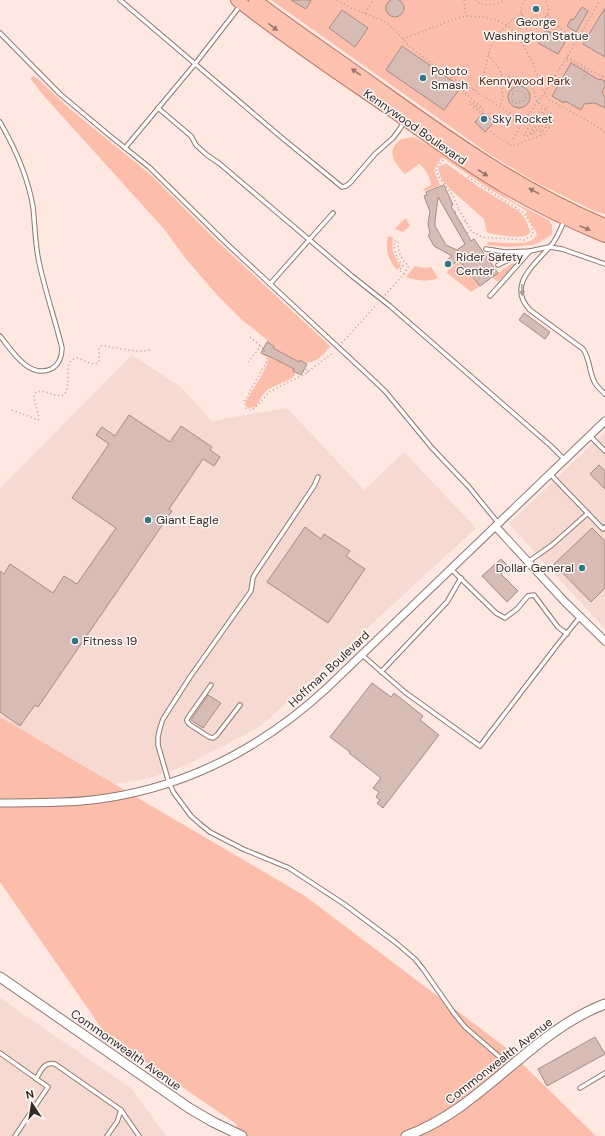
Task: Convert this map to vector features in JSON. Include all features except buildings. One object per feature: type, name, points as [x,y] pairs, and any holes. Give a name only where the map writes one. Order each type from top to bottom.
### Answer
[{"type":"main road","name":"Kennywood Boulevard","points":[[255,0],[408,116]]},
{"type":"main road","name":"Kennywood Boulevard","points":[[241,1],[291,41],[408,116],[536,192],[567,214],[605,236]]},
{"type":"main road","name":"Kennywood Boulevard","points":[[567,214],[605,225]]},
{"type":"street","name":"Hoffman Boulevard","points":[[0,803],[76,802],[142,791],[169,783],[211,767],[260,741],[311,703],[605,421]]},
{"type":"street","points":[[497,525],[528,562],[605,641]]},
{"type":"street","name":"Commonwealth Avenue","points":[[0,977],[189,1108],[242,1136]]},
{"type":"street","name":"Commonwealth Avenue","points":[[406,1136],[428,1127],[448,1116],[544,1039],[570,1022],[604,1006]]},
{"type":"lane","points":[[120,0],[342,187],[350,183],[375,154],[393,138],[400,130],[408,116]]},
{"type":"lane","points":[[125,148],[195,64],[241,1]]},
{"type":"lane","points":[[0,34],[71,104],[163,180],[226,243],[384,391],[432,448],[469,487],[497,525]]},
{"type":"lane","points":[[158,108],[191,136],[196,145],[207,155],[220,164],[381,299],[536,433],[565,460]]},
{"type":"lane","points":[[0,122],[20,164],[33,206],[39,261],[52,315],[62,348],[60,359],[53,368],[42,371],[32,369],[22,362],[0,336]]},
{"type":"lane","points":[[270,284],[333,213]]},
{"type":"lane","points":[[567,214],[555,239],[525,275],[521,290],[523,300],[530,310],[583,350],[594,381],[605,394]]},
{"type":"lane","points":[[498,265],[530,251],[549,246],[605,264]]},
{"type":"lane","points":[[486,249],[505,252],[530,251]]},
{"type":"lane","points":[[490,296],[530,251]]},
{"type":"lane","points":[[590,436],[605,451]]},
{"type":"lane","points":[[550,474],[603,529],[605,527]]},
{"type":"lane","points":[[318,477],[314,486],[255,574],[252,581],[251,591],[190,676],[163,719],[158,737],[158,745],[169,783],[182,805],[210,832],[243,849],[289,868],[344,904],[405,950],[423,969],[465,1027],[502,1059]]},
{"type":"lane","points":[[528,562],[552,545],[588,514]]},
{"type":"lane","points":[[451,569],[496,613],[505,618],[517,609],[528,596],[534,595],[558,627],[567,634]]},
{"type":"lane","points":[[381,672],[447,602],[461,578]]},
{"type":"lane","points":[[362,655],[406,693],[480,746],[580,617]]},
{"type":"lane","points":[[211,685],[187,719],[189,724],[208,738],[213,738],[217,735],[240,705]]},
{"type":"lane","points":[[0,1053],[48,1087],[15,1136]]},
{"type":"lane","points":[[36,1079],[45,1065],[52,1063],[121,1110],[139,1136]]},
{"type":"lane","points":[[580,1088],[605,1073]]},
{"type":"lane","points":[[107,1136],[117,1122],[121,1110]]},
{"type":"path","points":[[337,0],[351,8],[384,21],[394,29],[410,47],[436,67],[461,84],[500,106],[523,122]]},
{"type":"path","points":[[365,13],[374,0]]},
{"type":"path","points":[[464,0],[466,16]]},
{"type":"path","points":[[475,0],[478,3],[486,5],[495,5],[505,0]]},
{"type":"path","points":[[525,0],[521,8],[522,13],[526,20],[534,23],[542,20],[547,15],[548,7],[545,0]]},
{"type":"path","points":[[513,139],[567,58],[600,0]]},
{"type":"path","points":[[474,90],[481,79],[488,55],[499,32],[522,13]]},
{"type":"path","points":[[547,15],[553,22],[576,40]]},
{"type":"path","points":[[403,39],[466,16],[483,17],[496,20],[507,25],[518,36],[525,48],[539,76],[544,93],[548,99],[597,126],[605,133]]},
{"type":"path","points":[[488,55],[499,68],[503,79],[514,91],[521,91],[524,93],[526,96],[524,101],[514,103],[511,100],[514,91]]},
{"type":"path","points":[[567,58],[588,71],[583,80]]},
{"type":"path","points":[[567,58],[605,78]]},
{"type":"path","points":[[487,129],[512,146],[545,134],[553,121],[550,120],[542,133],[539,132],[551,113],[549,112],[534,135],[531,134],[548,108],[546,107],[527,136],[524,135],[543,106],[537,102],[533,89],[529,83],[515,77],[509,76],[503,79],[501,83],[503,98],[500,106]]},
{"type":"path","points":[[466,86],[463,91],[484,110],[482,112],[471,102],[469,103],[482,114]]},
{"type":"path","points":[[443,160],[436,171],[440,180],[452,194],[471,231],[482,237],[524,240],[532,236],[533,229],[521,211],[467,176]]},
{"type":"path","points":[[455,212],[460,210]]},
{"type":"path","points":[[461,224],[466,221]]},
{"type":"path","points":[[467,234],[471,231]]},
{"type":"path","points":[[250,336],[261,346],[267,356],[267,361],[245,400],[244,404],[246,408],[251,410],[255,408],[269,392],[308,372],[324,361],[338,348],[404,274],[409,265],[401,257],[398,250],[398,241],[394,241],[396,255],[403,266],[399,270],[404,274]]},
{"type":"path","points":[[12,410],[38,420],[39,418],[34,398],[36,392],[44,391],[60,396],[64,395],[68,388],[68,369],[71,361],[78,358],[96,364],[100,360],[99,350],[101,346],[146,351],[152,349]]},
{"type":"path","points":[[248,362],[261,346]]},
{"type":"path","points":[[304,370],[308,372]]},
{"type":"shaded area","points":[[132,355],[181,387],[212,421],[287,408],[364,490],[404,452],[476,528],[261,726],[185,766],[150,778],[86,789],[0,729],[0,488]]},
{"type":"shaded area","points":[[605,432],[605,629],[509,524]]},
{"type":"shaded area","points":[[0,998],[131,1088],[166,1136],[0,1136]]},
{"type":"green space","name":"Kennywood Park","points":[[271,0],[605,0],[605,214],[594,211],[537,183],[489,154]]},
{"type":"green space","points":[[33,76],[70,109],[151,175],[217,241],[330,347],[313,362],[305,362],[300,360],[299,362],[273,348],[274,346],[267,342],[266,339],[242,320],[218,296],[186,259],[164,229],[44,96],[30,78]]},
{"type":"green space","points":[[412,137],[430,146],[517,204],[549,220],[552,225],[552,234],[532,245],[508,247],[488,245],[487,243],[489,242],[521,243],[534,239],[537,235],[526,215],[527,211],[491,190],[442,157],[434,170],[440,185],[424,191],[424,189],[431,185],[429,176],[424,168],[419,164],[405,174],[395,163],[392,154],[395,145],[399,141]]},
{"type":"green space","points":[[447,164],[479,187],[519,211],[526,220],[530,233],[526,236],[516,237],[487,232],[484,219],[451,190],[442,180],[438,169],[442,165]]},
{"type":"green space","points":[[406,218],[410,226],[403,232],[395,229],[401,222]]},
{"type":"green space","points":[[388,236],[393,238],[392,246],[394,253],[401,266],[397,270],[391,262],[388,254]]},
{"type":"green space","points":[[485,254],[501,254],[502,256],[491,264]]},
{"type":"green space","points":[[460,261],[480,286],[471,292],[446,272]]},
{"type":"green space","points":[[513,263],[514,265],[498,282],[492,277]]},
{"type":"green space","points":[[415,266],[424,268],[431,267],[438,278],[422,280],[406,277]]},
{"type":"green space","points":[[269,356],[294,369],[293,371],[295,372],[295,375],[272,387],[263,395],[255,407],[249,408],[246,406],[246,401],[263,373]]},
{"type":"green space","points":[[0,717],[305,896],[505,1047],[596,1136],[242,1136],[235,1123],[107,1036],[0,882]]},
{"type":"place","name":"George Washington Statue","points":[[536,9]]},
{"type":"place","name":"Pototo Smash","points":[[423,78]]},
{"type":"place","name":"Sky Rocket","points":[[484,119]]},
{"type":"place","name":"Rider Safety Center","points":[[448,264]]},
{"type":"place","name":"Giant Eagle","points":[[148,520]]},
{"type":"place","name":"Dollar General","points":[[582,568]]},
{"type":"place","name":"Fitness 19","points":[[75,641]]}]
